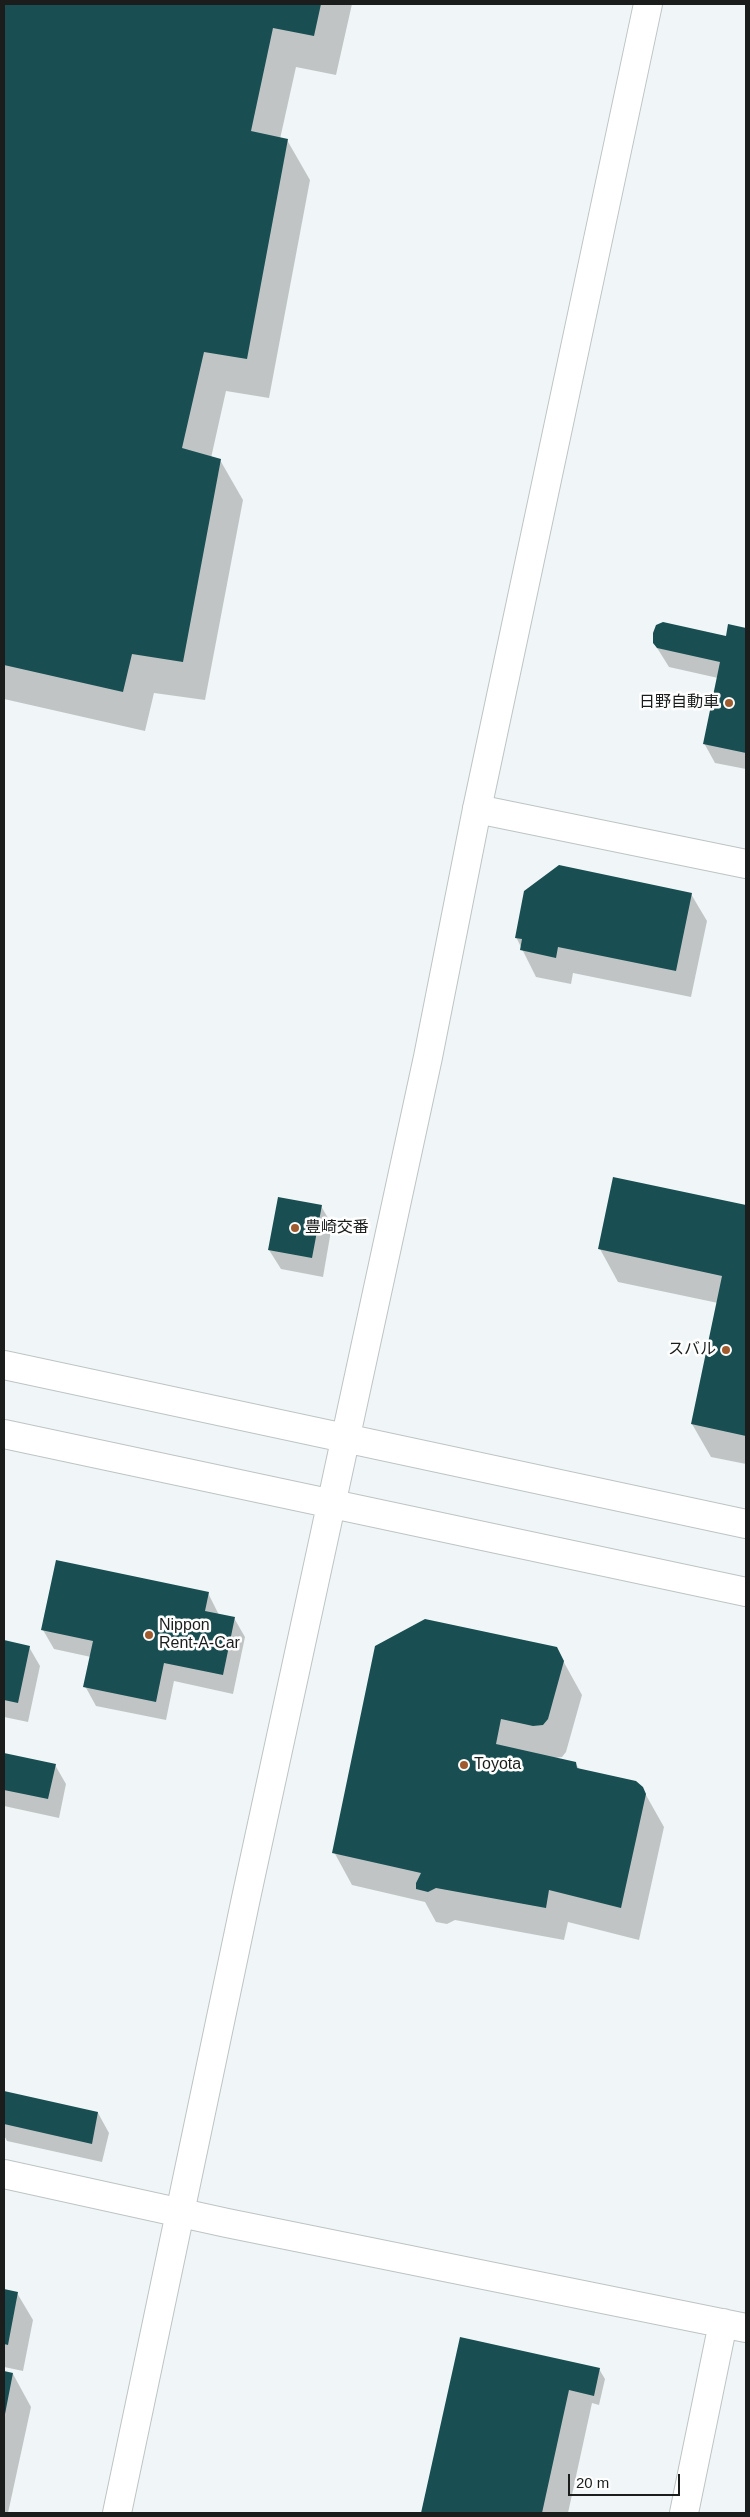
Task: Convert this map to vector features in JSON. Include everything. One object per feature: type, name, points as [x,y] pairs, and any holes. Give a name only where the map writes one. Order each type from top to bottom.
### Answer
[{"type":"street","points":[[116,2513],[428,1057],[477,809],[648,4]]},
{"type":"street","points":[[477,809],[746,864]]},
{"type":"street","points":[[4,1365],[746,1524]]},
{"type":"street","points":[[4,1434],[746,1592]]},
{"type":"street","points":[[4,2174],[180,2213],[735,2326],[684,2513]]},
{"type":"building","points":[[4,4],[321,4],[314,36],[273,28],[251,131],[288,139],[247,359],[204,352],[182,448],[221,459],[183,662],[132,654],[123,692],[4,665]]},
{"type":"building","name":"日野自動車","points":[[663,622],[726,636],[728,624],[746,628],[746,753],[703,744],[720,662],[657,648],[653,643],[653,633],[656,625]]},
{"type":"building","points":[[559,865],[692,893],[676,971],[558,947],[556,958],[520,950],[522,939],[515,938],[524,891]]},
{"type":"building","name":"スバル","points":[[613,1177],[746,1205],[746,1436],[691,1424],[722,1276],[598,1249]]},
{"type":"building","name":"豊崎交番","points":[[278,1197],[322,1205],[312,1258],[268,1250]]},
{"type":"building","name":"Nippon Rent-A-Car","points":[[56,1560],[209,1592],[205,1611],[235,1617],[223,1675],[164,1663],[156,1702],[83,1687],[93,1641],[41,1630]]},
{"type":"building","name":"Toyota","points":[[425,1619],[557,1647],[564,1661],[548,1719],[543,1725],[533,1726],[501,1719],[496,1744],[576,1762],[577,1768],[636,1781],[643,1787],[646,1794],[621,1908],[549,1890],[546,1908],[436,1888],[428,1892],[416,1889],[416,1883],[421,1873],[332,1853],[375,1646]]},
{"type":"building","points":[[4,1640],[30,1646],[18,1703],[4,1700]]},
{"type":"building","points":[[4,1753],[56,1764],[48,1799],[4,1790]]},
{"type":"building","points":[[4,2091],[98,2112],[92,2144],[4,2124]]},
{"type":"building","points":[[4,2289],[18,2292],[8,2345],[4,2344]]},
{"type":"building","points":[[460,2337],[600,2368],[594,2396],[569,2390],[542,2513],[421,2513]]},
{"type":"building","points":[[4,2371],[13,2373],[5,2414],[4,2413]]},
{"type":"place","name":"日野自動車","points":[[729,703]]},
{"type":"place","name":"豊崎交番","points":[[295,1228]]},
{"type":"place","name":"スバル","points":[[726,1350]]},
{"type":"place","name":"Nippon Rent-A-Car","points":[[149,1635]]},
{"type":"place","name":"Toyota","points":[[464,1765]]}]
